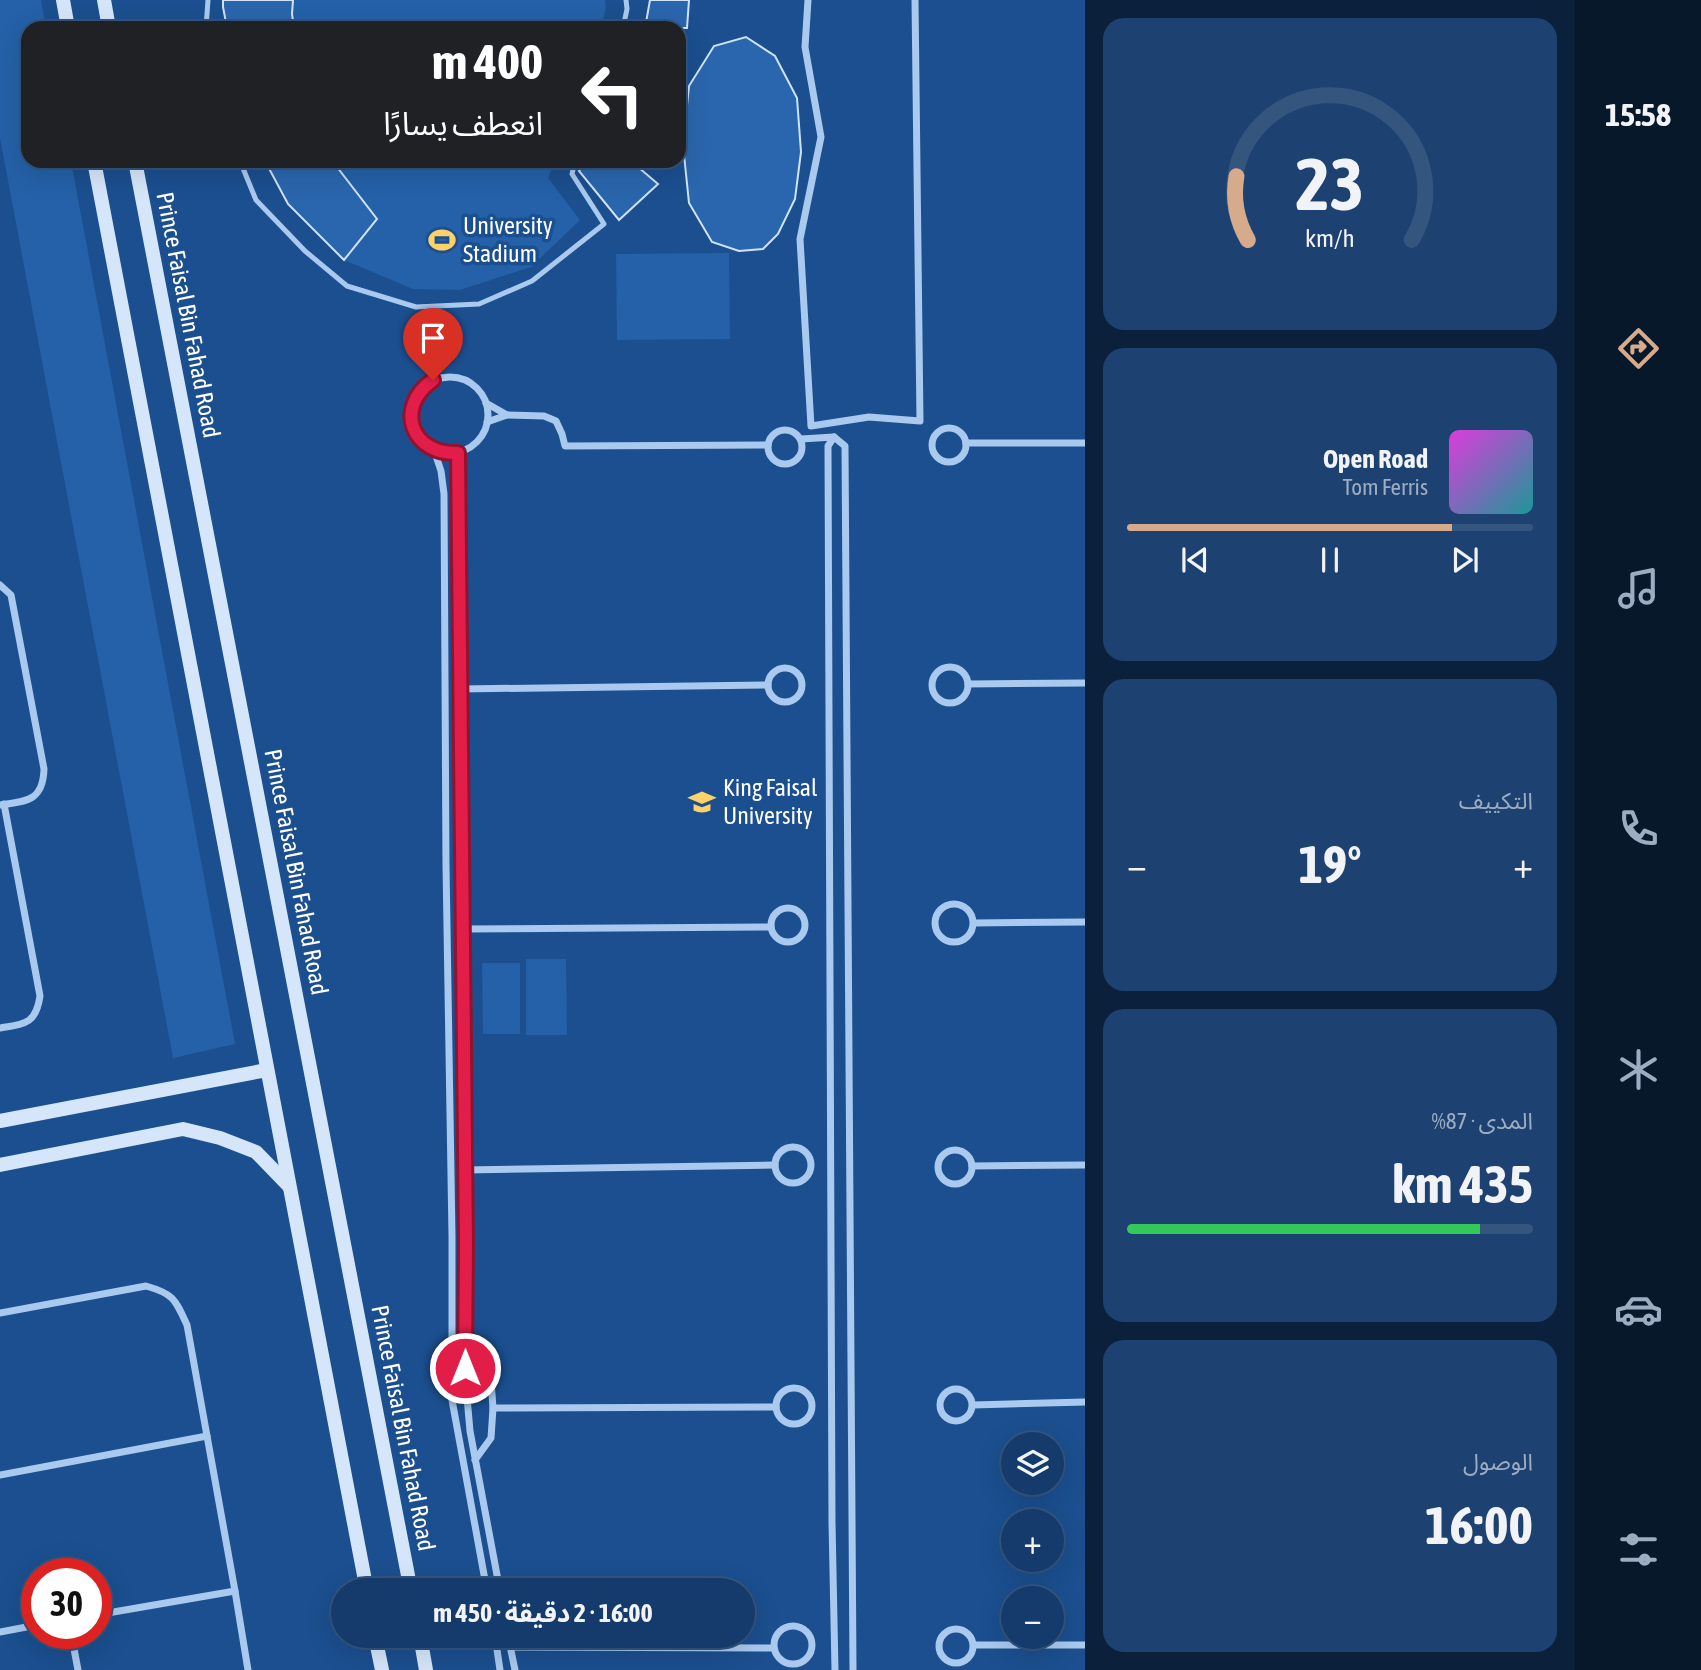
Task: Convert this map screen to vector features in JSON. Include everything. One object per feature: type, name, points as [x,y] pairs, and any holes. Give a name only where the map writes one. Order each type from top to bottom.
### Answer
[{"type":"main road","points":[[63,0],[67,21]]},
{"type":"main road","points":[[104,0],[108,21]]},
{"type":"main road","points":[[94,168],[365,1578]]},
{"type":"main road","name":"Prince Faisal Bin Fahad Road","points":[[136,168],[408,1578]]},
{"type":"main road","points":[[0,1121],[267,1070]]},
{"type":"main road","points":[[0,1165],[183,1129],[220,1138],[256,1152],[290,1187]]},
{"type":"main road","points":[[377,1648],[382,1670]]},
{"type":"main road","points":[[422,1648],[426,1670]]},
{"type":"street","points":[[808,0],[805,47],[821,137],[800,239],[811,426],[869,417],[920,421],[915,0]]},
{"type":"street","points":[[458,378],[480,391],[486,403],[487,422],[480,439],[470,448],[458,453],[446,453],[423,443],[412,422],[412,409],[423,387],[433,380],[458,378]]},
{"type":"street","points":[[486,403],[507,415]]},
{"type":"street","points":[[487,422],[507,415],[544,416],[556,421],[565,446],[768,445]]},
{"type":"street","points":[[946,428],[961,433],[966,443],[963,454],[952,462],[937,458],[932,448],[937,433],[946,428]]},
{"type":"street","points":[[782,430],[793,431],[801,439],[800,455],[791,463],[786,464],[771,456],[768,445],[772,435],[782,430]]},
{"type":"street","points":[[801,439],[834,437],[845,446],[853,1670]]},
{"type":"street","points":[[834,437],[828,446],[835,1670]]},
{"type":"street","points":[[966,443],[1085,443]]},
{"type":"street","points":[[434,450],[441,471],[444,494],[452,1237],[450,1389],[485,1578]]},
{"type":"street","points":[[458,453],[465,1368],[470,1431],[498,1578]]},
{"type":"street","points":[[0,585],[11,594],[44,769],[44,784],[37,794],[22,802],[2,805],[40,996],[33,1019],[19,1025],[0,1028]]},
{"type":"street","points":[[947,667],[958,669],[967,678],[968,684],[968,690],[961,699],[950,703],[935,695],[932,684],[937,673],[947,667]]},
{"type":"street","points":[[782,668],[798,673],[803,683],[797,699],[786,703],[771,696],[768,685],[772,674],[782,668]]},
{"type":"street","points":[[968,684],[1085,682]]},
{"type":"street","points":[[460,689],[768,685]]},
{"type":"street","points":[[951,904],[964,906],[974,923],[966,938],[954,942],[939,934],[935,922],[940,910],[951,904]]},
{"type":"street","points":[[782,908],[794,908],[805,921],[804,933],[791,942],[775,937],[771,928],[773,916],[782,908]]},
{"type":"street","points":[[974,923],[1085,922]]},
{"type":"street","points":[[462,929],[771,928]]},
{"type":"street","points":[[794,1147],[809,1156],[811,1168],[806,1178],[795,1184],[779,1177],[775,1165],[783,1150],[794,1147]]},
{"type":"street","points":[[953,1150],[964,1152],[972,1166],[968,1177],[959,1183],[943,1179],[938,1170],[943,1154],[953,1150]]},
{"type":"street","points":[[465,1170],[775,1165]]},
{"type":"street","points":[[972,1166],[1085,1165]]},
{"type":"street","points":[[0,1313],[146,1286],[166,1292],[176,1302],[187,1325],[248,1670]]},
{"type":"street","points":[[465,1368],[491,1381],[491,1438],[475,1460]]},
{"type":"street","points":[[794,1388],[805,1392],[811,1402],[810,1413],[797,1424],[785,1421],[777,1413],[776,1407],[780,1396],[794,1388]]},
{"type":"street","points":[[954,1389],[964,1391],[973,1405],[966,1419],[955,1422],[945,1418],[940,1408],[941,1398],[954,1389]]},
{"type":"street","points":[[973,1405],[1085,1402]]},
{"type":"street","points":[[493,1408],[776,1407]]},
{"type":"street","points":[[0,1475],[207,1436]]},
{"type":"street","points":[[112,1612],[235,1591]]},
{"type":"street","points":[[793,1625],[806,1630],[812,1641],[811,1653],[797,1664],[790,1664],[780,1658],[774,1648],[776,1635],[793,1625]]},
{"type":"street","points":[[0,1632],[21,1628]]},
{"type":"street","points":[[955,1629],[970,1635],[974,1645],[971,1656],[961,1662],[949,1661],[939,1648],[945,1633],[955,1629]]},
{"type":"street","points":[[974,1645],[1085,1645]]},
{"type":"street","points":[[497,1648],[500,1670]]},
{"type":"street","points":[[510,1648],[515,1670]]},
{"type":"street","points":[[755,1648],[774,1648]]},
{"type":"street","points":[[74,1649],[78,1670]]},
{"type":"lane","points":[[206,21],[208,0]]},
{"type":"lane","points":[[624,21],[626,0]]},
{"type":"lane","points":[[243,168],[256,200],[305,251],[347,286],[416,307],[479,304],[532,281],[604,224],[572,174],[573,168]]},
{"type":"shaded area","points":[[0,0],[41,0],[45,21],[21,21],[21,168],[72,168],[235,1044],[173,1058],[0,138]]},
{"type":"shaded area","points":[[223,0],[605,0],[606,8],[603,21],[226,21]]},
{"type":"shaded area","name":"University Stadium","points":[[269,168],[552,168],[548,178],[580,220],[531,267],[460,290],[413,289],[344,260],[288,204]]},
{"type":"shaded area","points":[[729,253],[730,339],[617,340],[616,254]]},
{"type":"shaded area","points":[[526,959],[566,959],[567,1035],[526,1035]]},
{"type":"shaded area","points":[[482,963],[520,963],[520,1034],[483,1034]]},
{"type":"building","points":[[223,0],[293,0],[293,21],[226,21]]},
{"type":"building","points":[[650,0],[689,0],[687,28],[686,21],[646,21]]},
{"type":"building","points":[[746,37],[775,56],[797,98],[801,152],[795,199],[778,234],[763,249],[739,251],[712,242],[689,203],[685,168],[689,86],[714,46]]},
{"type":"building","points":[[269,168],[338,168],[377,219],[344,260],[288,204]]},
{"type":"building","points":[[581,168],[639,168],[658,184],[619,220],[579,171]]},
{"type":"place","name":"University Stadium","points":[[442,240]]},
{"type":"place","name":"King Faisal University","points":[[702,802]]},
{"type":"route","points":[[433,380],[423,387],[416,397],[412,422],[423,443],[434,450],[458,453],[465,1368]]}]
